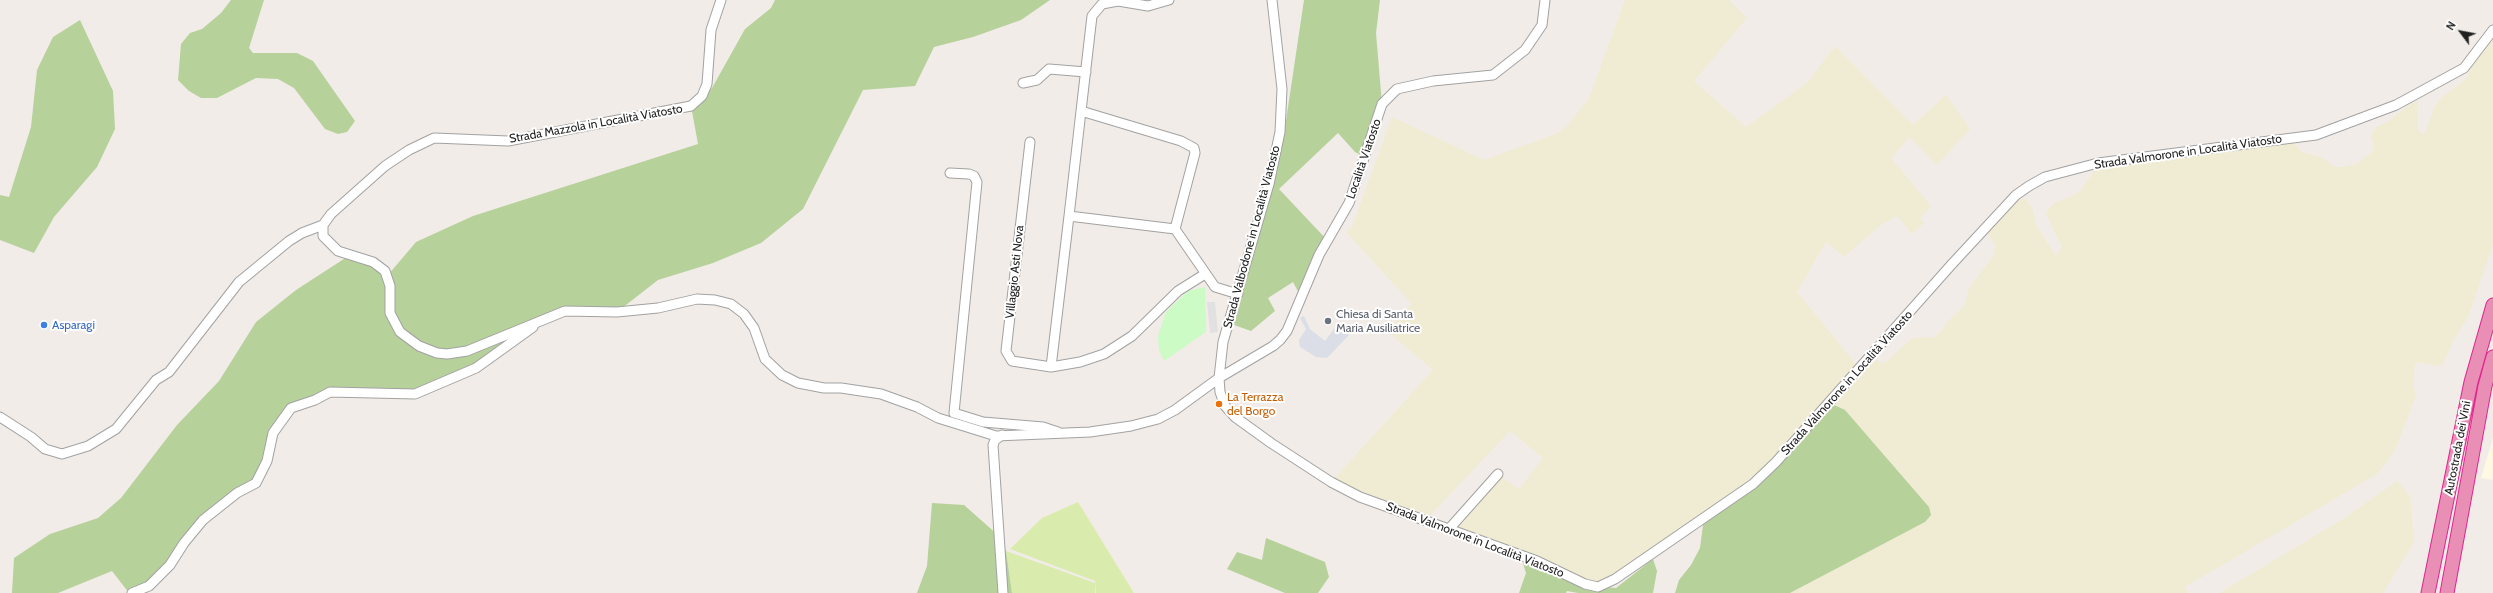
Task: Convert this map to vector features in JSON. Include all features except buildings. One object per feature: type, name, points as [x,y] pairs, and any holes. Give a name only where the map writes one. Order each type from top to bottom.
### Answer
[{"type":"highway","name":"Autostrada dei Vini","points":[[2428,593],[2471,382],[2493,305]]},
{"type":"highway","name":"Autostrada dei Vini","points":[[2446,593],[2485,386],[2493,357]]},
{"type":"street","name":"Strada Mazzola in Località Viatosto","points":[[323,225],[331,214],[385,166],[409,150],[434,138],[508,141],[691,106],[702,96],[707,84],[711,30],[721,0]]},
{"type":"street","points":[[1051,367],[1092,16],[1102,4],[1118,1],[1148,6],[1170,0]]},
{"type":"street","name":"Strada Valbodone in Località Viatosto","points":[[1219,378],[1223,342],[1269,184],[1280,132],[1282,89],[1272,0]]},
{"type":"street","name":"Località Viatosto","points":[[1219,378],[1273,346],[1286,331],[1319,255],[1349,203],[1382,104],[1397,89],[1433,82],[1493,75],[1525,50],[1542,25],[1546,0]]},
{"type":"street","name":"Strada Valmorone in Località Viatosto","points":[[1219,378],[1220,392],[1225,406],[1235,417],[1271,443],[1331,482],[1360,497],[1537,561],[1585,584],[1592,586],[1605,585],[1753,484],[1765,473],[1952,264],[2016,195],[2029,186],[2045,178],[2098,163],[2316,135],[2396,105],[2464,68],[2493,30]]},
{"type":"street","points":[[1023,83],[1037,80],[1049,69],[1086,72]]},
{"type":"street","points":[[1081,111],[1181,141],[1194,148],[1195,153],[1175,229],[1215,287],[1238,294]]},
{"type":"street","name":"Villaggio Asti Nova","points":[[1030,142],[1006,351],[1012,361],[1051,367],[1080,362],[1104,354],[1132,336],[1178,291],[1205,274]]},
{"type":"street","points":[[950,173],[969,174],[974,176],[977,182],[954,413],[982,422],[1043,427],[1061,434]]},
{"type":"street","points":[[1069,216],[1175,229]]},
{"type":"street","points":[[0,416],[31,436],[45,449],[62,454],[88,446],[116,429],[162,375],[169,372],[239,282],[302,232],[323,225],[323,236],[332,247],[350,255],[373,262],[385,271],[390,286],[389,305],[393,321],[400,332],[419,346],[447,354],[467,351],[534,326],[565,311],[617,312],[658,308],[697,299],[715,300],[731,304],[744,314],[754,328],[765,359],[775,369],[790,379],[824,388],[841,388],[881,394],[960,426],[996,436],[1061,434],[1111,430],[1158,419],[1175,410],[1219,378]]},
{"type":"street","points":[[132,593],[150,589],[170,565],[184,543],[203,520],[237,493],[256,483],[267,461],[273,433],[291,408],[315,400],[330,392],[415,394],[476,368],[534,326]]},
{"type":"street","points":[[1003,435],[995,440],[993,445],[1003,593]]},
{"type":"street","points":[[1449,529],[1498,474]]},
{"type":"shaded area","points":[[1625,0],[1729,0],[1747,18],[1694,81],[1746,127],[1808,82],[1835,46],[1913,125],[1946,95],[1970,129],[1937,165],[1910,137],[1891,158],[1931,206],[1920,219],[1924,223],[1912,234],[1897,216],[1881,225],[1844,257],[1826,242],[1797,292],[1859,368],[1872,353],[1879,363],[1886,362],[1912,338],[1934,337],[1965,305],[1969,288],[1994,255],[1995,245],[1985,229],[2016,195],[2027,201],[2032,208],[2037,227],[2056,256],[2062,247],[2046,214],[2047,211],[2054,203],[2074,195],[2081,190],[2094,171],[2099,168],[2127,162],[2288,140],[2294,143],[2302,152],[2321,157],[2335,167],[2344,167],[2358,163],[2373,151],[2374,145],[2371,136],[2376,127],[2387,122],[2410,104],[2417,101],[2418,129],[2422,134],[2425,133],[2435,106],[2442,97],[2466,79],[2477,57],[2493,38],[2493,245],[2468,317],[2453,341],[2443,364],[2437,366],[2417,362],[2415,365],[2413,384],[2416,395],[2396,448],[2377,474],[2185,587],[2189,593],[1790,593],[1925,522],[1931,515],[1929,507],[1845,410],[1753,484],[1598,587],[1449,529],[1498,474],[1519,489],[1543,458],[1510,431],[1425,521],[1331,482],[1433,370],[1387,331],[1412,304],[1346,232],[1352,227],[1392,117],[1484,160],[1558,133],[1567,126],[1589,98]]},
{"type":"shaded area","points":[[1207,302],[1215,302],[1218,332],[1210,333]]},
{"type":"shaded area","points":[[1304,316],[1310,329],[1325,341],[1337,325],[1349,335],[1327,358],[1316,357],[1300,347],[1299,340],[1306,329],[1300,318]]},
{"type":"shaded area","points":[[2493,438],[2493,480],[2481,478]]},
{"type":"shaded area","points":[[2397,481],[2410,496],[2414,542],[2383,593],[2219,593],[2343,519]]},
{"type":"green space","points":[[231,0],[264,0],[249,48],[253,53],[297,53],[313,61],[355,121],[347,132],[338,134],[325,129],[294,88],[278,79],[256,78],[217,98],[201,98],[189,91],[178,80],[181,44],[190,33],[202,29],[221,13]]},
{"type":"green space","points":[[775,0],[1050,0],[1021,20],[973,37],[934,47],[915,86],[863,90],[803,209],[761,243],[713,263],[658,280],[617,312],[565,311],[543,321],[478,367],[415,394],[330,392],[291,408],[273,433],[256,483],[221,507],[149,586],[129,593],[112,571],[58,593],[12,593],[14,558],[50,534],[98,518],[121,498],[177,425],[219,381],[256,322],[296,290],[350,255],[362,258],[388,275],[416,242],[473,216],[698,144],[691,106],[712,88],[745,29],[771,8]]},
{"type":"green space","points":[[1304,0],[1380,0],[1376,33],[1382,104],[1365,157],[1355,152],[1338,133],[1279,189],[1327,240],[1300,295],[1293,282],[1268,298],[1275,311],[1251,331],[1234,325],[1284,134]]},
{"type":"green space","points":[[80,20],[113,91],[115,129],[97,167],[54,217],[34,253],[0,240],[0,195],[9,197],[31,127],[37,70],[53,37]]},
{"type":"green space","points":[[1205,287],[1206,332],[1164,361],[1159,350],[1158,336],[1166,312],[1188,291]]},
{"type":"green space","points":[[1828,402],[1845,410],[1929,507],[1931,515],[1925,522],[1790,593],[1675,593],[1679,580],[1691,565],[1700,548],[1704,518],[1753,484]]},
{"type":"green space","points":[[1078,502],[1134,593],[1096,593],[1095,581],[1010,549],[1042,518]]},
{"type":"green space","points":[[932,503],[964,505],[999,536],[1006,551],[1012,593],[917,593],[927,566]]},
{"type":"green space","points":[[1266,538],[1325,562],[1329,577],[1318,593],[1285,593],[1227,569],[1237,552],[1262,560]]},
{"type":"green space","points":[[1006,551],[1095,583],[1095,593],[1012,593]]},
{"type":"green space","points":[[1653,559],[1657,571],[1653,593],[1578,593],[1567,591],[1566,593],[1519,593],[1526,573],[1522,560],[1592,586],[1616,588]]},
{"type":"place","name":"Chiesa di Santa Maria Ausiliatrice","points":[[1328,321]]},
{"type":"place","name":"Asparagi","points":[[44,325]]},
{"type":"place","name":"La Terrazza del Borgo","points":[[1219,404]]}]
